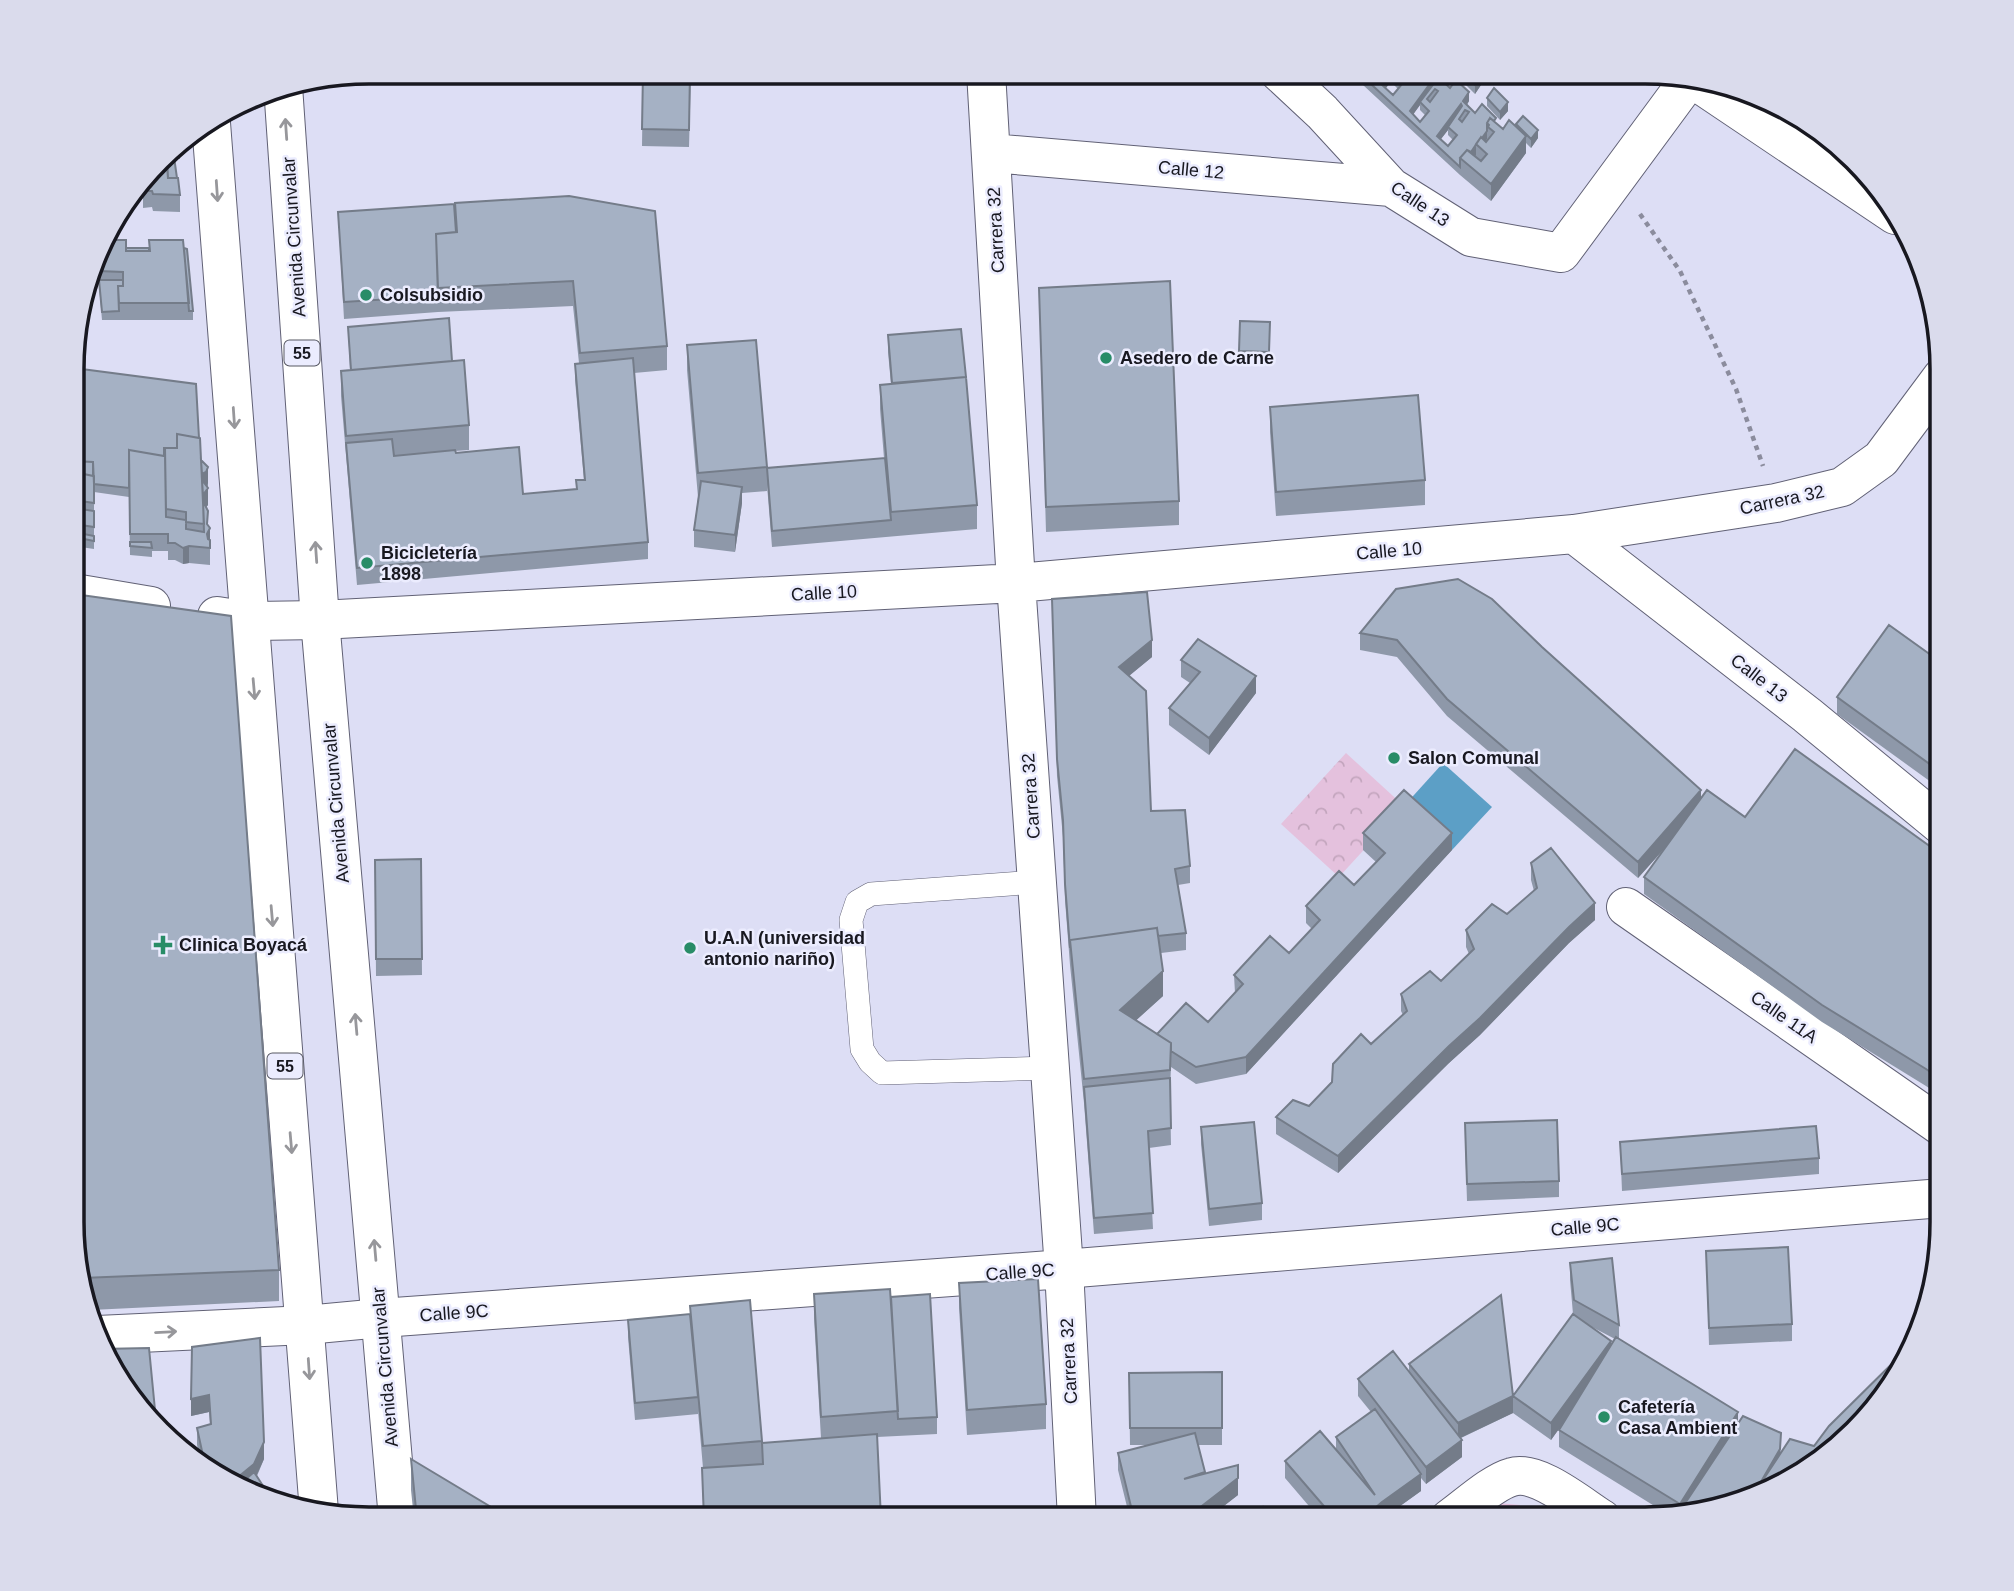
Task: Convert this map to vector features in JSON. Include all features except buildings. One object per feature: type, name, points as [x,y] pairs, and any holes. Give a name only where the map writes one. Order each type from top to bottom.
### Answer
[{"type":"main road","name":"Carrera 32","points":[[987,84],[1016,583],[1064,1269],[1076,1507]]},
{"type":"main road","name":"Calle 13","points":[[1292,84],[1322,112],[1391,187],[1471,237],[1561,253],[1616,179]]},
{"type":"main road","points":[[1616,179],[1684,86]]},
{"type":"main road","points":[[1710,92],[1877,203]]},
{"type":"main road","name":"Avenida Circunvalar","points":[[284,97],[320,620],[397,1507]]},
{"type":"main road","name":"55","points":[[212,131],[318,1503]]},
{"type":"main road","name":"Calle 12","points":[[991,153],[1391,187]]},
{"type":"main road","name":"Carrera 32","points":[[1574,534],[1776,503],[1842,487],[1881,459],[1930,393]]},
{"type":"main road","name":"Calle 13","points":[[1574,534],[1807,715],[1930,816]]},
{"type":"main road","name":"Calle 10","points":[[84,595],[248,621],[320,620],[1016,583],[1574,534]]},
{"type":"main road","name":"Calle 11A","points":[[1626,907],[1930,1119]]},
{"type":"main road","name":"Calle 9C","points":[[107,1335],[306,1325],[1064,1269],[1930,1199]]},
{"type":"main road","points":[[1465,1507],[1488,1489],[1513,1476],[1540,1479],[1571,1507]]},
{"type":"lane","points":[[1037,881],[871,894],[857,902],[851,920],[862,1049],[881,1073],[1050,1068]]},
{"type":"path","points":[[1616,179],[1680,271],[1736,389],[1776,503]]},
{"type":"green space","points":[[1346,753],[1404,806],[1339,877],[1281,824]]},
{"type":"green space","points":[[1499,1503],[1520,1505],[1520,1507],[1494,1507]]},
{"type":"water","points":[[1443,763],[1492,807],[1452,850],[1404,806]]},
{"type":"place","name":"Colsubsidio","points":[[366,295]]},
{"type":"place","name":"Asedero de Carne","points":[[1106,358]]},
{"type":"place","name":"Bicicletería 1898","points":[[367,563]]},
{"type":"place","name":"Salon Comunal","points":[[1394,758]]},
{"type":"place","name":"Clinica Boyacá","points":[[163,945]]},
{"type":"place","name":"U.A.N (universidad antonio nariño)","points":[[690,948]]},
{"type":"place","name":"Cafetería Casa Ambient","points":[[1604,1417]]}]
